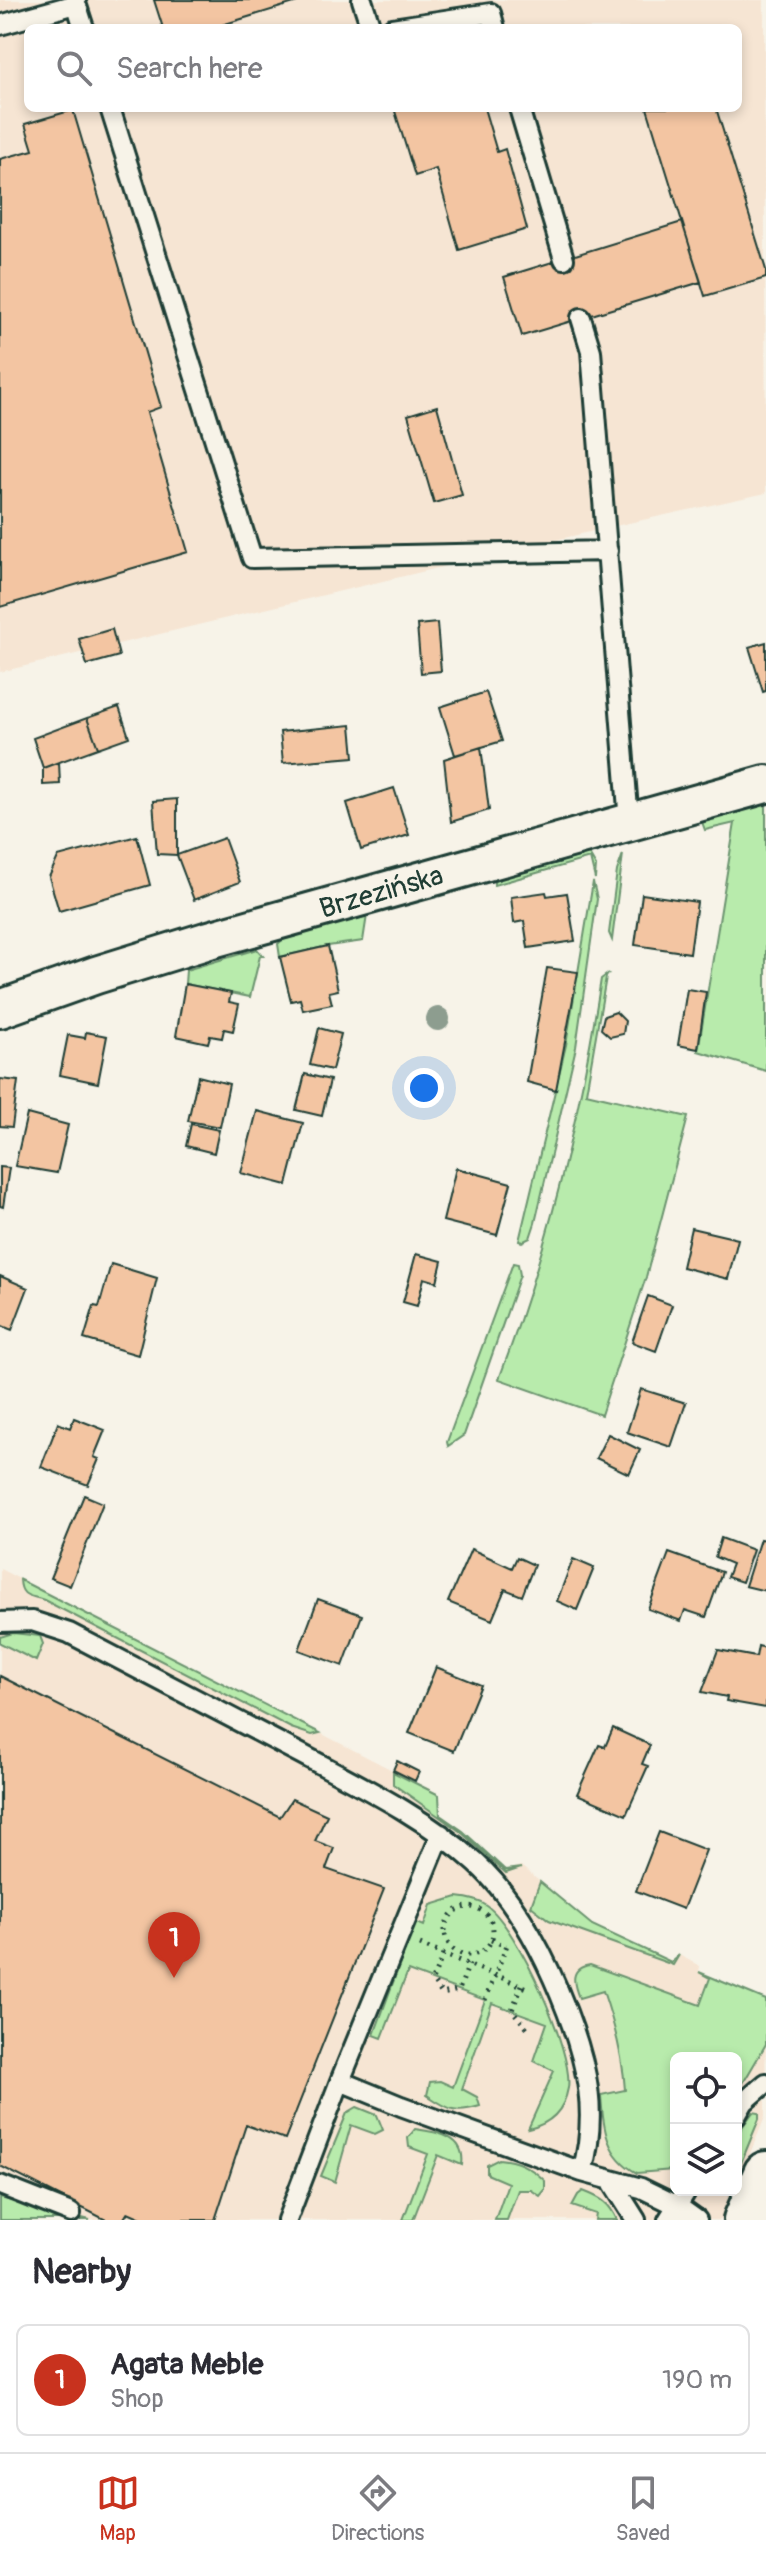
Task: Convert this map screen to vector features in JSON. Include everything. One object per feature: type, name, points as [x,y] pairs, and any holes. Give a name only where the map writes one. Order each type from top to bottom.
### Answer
[{"type":"main road","points":[[746,2220],[766,2174]]},
{"type":"street","name":"Brzezińska","points":[[0,1009],[209,940],[766,784]]},
{"type":"lane","points":[[362,0],[370,24]]},
{"type":"lane","points":[[0,25],[76,2],[83,24]]},
{"type":"lane","points":[[418,24],[491,13],[494,24]]},
{"type":"lane","points":[[111,112],[252,558],[608,551]]},
{"type":"lane","points":[[520,112],[564,259]]},
{"type":"lane","points":[[581,318],[591,351],[629,822]]},
{"type":"lane","points":[[0,1622],[32,1621],[69,1633],[369,1791],[441,1834],[478,1865],[505,1896],[538,1949],[576,2035],[590,2091],[590,2144],[582,2172]]},
{"type":"lane","points":[[287,2220],[441,1834]]},
{"type":"lane","points":[[340,2081],[582,2172],[641,2188],[677,2205],[697,2220]]},
{"type":"lane","points":[[742,2106],[766,2083]]},
{"type":"lane","points":[[612,2182],[636,2220]]},
{"type":"lane","points":[[0,2185],[71,2213]]},
{"type":"path","points":[[398,1936],[459,1957],[482,1951],[491,1940],[493,1926],[486,1915],[475,1908],[462,1909],[451,1917],[446,1928],[450,1946],[459,1957],[495,1975],[562,1999]]},
{"type":"path","points":[[485,2000],[518,1916]]},
{"type":"path","points":[[491,1940],[506,1946]]},
{"type":"path","points":[[443,1954],[432,1980],[442,1994],[459,1990],[469,1964]]},
{"type":"path","points":[[522,1985],[512,2010],[527,2028]]},
{"type":"shaded area","points":[[0,0],[764,0],[766,493],[0,672]]},
{"type":"shaded area","points":[[0,1569],[439,1794],[440,1815],[463,1831],[505,1870],[521,1866],[592,1925],[671,1962],[679,1955],[700,1966],[699,1972],[766,2000],[765,2117],[742,2173],[742,2052],[670,2052],[670,2196],[732,2196],[721,2220],[0,2220]]},
{"type":"green space","points":[[766,804],[766,1071],[698,1051],[735,823],[705,830],[702,822]]},
{"type":"green space","points":[[589,854],[596,866],[595,879],[590,858],[494,885],[494,881],[503,877]]},
{"type":"green space","points":[[623,854],[612,940],[609,933],[617,871]]},
{"type":"green space","points":[[593,882],[597,899],[576,1047],[535,1223],[530,1238],[522,1242],[519,1241],[566,1045]]},
{"type":"green space","points":[[367,915],[363,941],[280,957],[278,944],[282,940]]},
{"type":"green space","points":[[257,949],[263,956],[260,956],[250,997],[185,984],[186,970]]},
{"type":"green space","points":[[609,973],[586,1093],[688,1117],[646,1277],[601,1415],[499,1379],[547,1232],[583,1081],[601,979]]},
{"type":"green space","points":[[513,1263],[518,1264],[520,1275],[464,1435],[448,1446],[447,1442]]},
{"type":"green space","points":[[20,1580],[320,1733],[312,1735],[291,1728],[44,1600],[27,1595],[22,1590]]},
{"type":"green space","points":[[13,1633],[40,1636],[43,1644],[36,1661],[0,1643],[0,1637]]},
{"type":"green space","points":[[393,1772],[439,1795],[440,1815],[463,1831],[505,1870],[521,1868],[506,1873],[461,1832],[393,1784]]},
{"type":"green space","points":[[540,1882],[592,1925],[671,1962],[679,1955],[673,1965],[549,1920],[531,1906]]},
{"type":"green space","points":[[457,1897],[484,1904],[499,1918],[527,1963],[553,2020],[562,2047],[568,2088],[559,2110],[536,2127],[528,2129],[554,2071],[534,2061],[547,2023],[492,2003],[462,2089],[477,2097],[480,2106],[464,2110],[446,2107],[427,2095],[430,2082],[440,2081],[453,2087],[485,2000],[408,1971],[382,2038],[374,2035],[415,1922],[424,1926],[431,1905]]},
{"type":"green space","points":[[590,1965],[700,2005],[710,1978],[699,1972],[766,2000],[766,2044],[742,2085],[742,2052],[670,2052],[670,2170],[637,2173],[619,2158],[608,2140],[601,2095],[625,2090],[624,2077],[603,1991],[579,1998],[574,1977],[583,1967]]},
{"type":"green space","points":[[357,2107],[377,2115],[383,2130],[375,2134],[351,2125],[335,2182],[321,2176],[347,2113]]},
{"type":"green space","points":[[753,2112],[759,2113],[742,2160],[742,2128]]},
{"type":"green space","points":[[415,2129],[441,2134],[455,2142],[460,2148],[462,2165],[438,2155],[413,2220],[403,2220],[428,2154],[409,2147],[408,2138]]},
{"type":"green space","points":[[499,2159],[524,2166],[545,2181],[545,2190],[540,2196],[531,2190],[518,2190],[507,2220],[495,2220],[508,2183],[487,2174],[487,2165]]},
{"type":"green space","points":[[583,2191],[604,2201],[617,2220],[595,2220],[596,2214],[572,2206]]},
{"type":"green space","points":[[0,2198],[90,2220],[0,2220]]},
{"type":"building","points":[[154,0],[304,0],[225,24],[162,24]]},
{"type":"building","points":[[74,112],[161,407],[147,412],[188,552],[0,607],[0,159],[33,150],[25,124]]},
{"type":"building","points":[[395,112],[485,112],[497,152],[505,149],[527,229],[459,250],[436,169],[415,176]]},
{"type":"building","points":[[648,112],[717,112],[766,270],[766,278],[705,296]]},
{"type":"building","points":[[682,222],[701,282],[522,336],[504,277]]},
{"type":"building","points":[[437,406],[462,495],[434,503],[408,415]]},
{"type":"building","points":[[437,623],[441,671],[421,673],[417,625]]},
{"type":"building","points":[[112,629],[119,656],[87,665],[79,639]]},
{"type":"building","points":[[766,642],[766,691],[763,692],[749,647]]},
{"type":"building","points":[[486,692],[502,741],[455,755],[440,707]]},
{"type":"building","points":[[119,707],[129,737],[98,748],[87,718]]},
{"type":"building","points":[[87,718],[98,748],[43,768],[33,738]]},
{"type":"building","points":[[351,725],[354,757],[283,763],[280,732]]},
{"type":"building","points":[[481,747],[489,810],[451,822],[444,759]]},
{"type":"building","points":[[59,762],[60,784],[43,785],[43,768]]},
{"type":"building","points":[[394,788],[409,835],[361,850],[347,803]]},
{"type":"building","points":[[177,799],[177,855],[157,854],[153,801]]},
{"type":"building","points":[[137,836],[150,885],[59,911],[49,877],[58,857]]},
{"type":"building","points":[[224,838],[240,882],[194,900],[177,855]]},
{"type":"building","points":[[546,892],[547,896],[567,893],[575,941],[528,948],[524,921],[514,923],[511,897]]},
{"type":"building","points":[[642,894],[697,902],[690,953],[635,945]]},
{"type":"building","points":[[328,946],[338,990],[329,992],[332,1004],[303,1010],[300,999],[291,1001],[280,957]]},
{"type":"building","points":[[547,968],[578,972],[556,1090],[527,1082]]},
{"type":"building","points":[[185,984],[231,993],[229,1002],[239,1004],[233,1031],[224,1029],[222,1038],[210,1036],[208,1043],[176,1036]]},
{"type":"building","points":[[687,989],[706,992],[698,1049],[678,1045]]},
{"type":"building","points":[[616,1012],[625,1021],[623,1034],[610,1037],[601,1029],[604,1016]]},
{"type":"building","points":[[319,1028],[341,1034],[332,1070],[310,1065]]},
{"type":"building","points":[[86,1032],[107,1036],[98,1083],[60,1075],[68,1035],[85,1038]]},
{"type":"building","points":[[305,1074],[330,1080],[322,1116],[296,1110]]},
{"type":"building","points":[[198,1076],[229,1084],[220,1127],[188,1121]]},
{"type":"building","points":[[0,1079],[18,1081],[12,1127],[0,1126]]},
{"type":"building","points":[[257,1111],[303,1123],[287,1185],[241,1173]]},
{"type":"building","points":[[27,1114],[68,1125],[57,1173],[15,1166]]},
{"type":"building","points":[[191,1124],[219,1130],[214,1153],[186,1146]]},
{"type":"building","points":[[0,1167],[9,1168],[3,1207],[0,1206]]},
{"type":"building","points":[[456,1168],[511,1183],[497,1235],[443,1221]]},
{"type":"building","points":[[691,1228],[738,1239],[728,1279],[682,1267]]},
{"type":"building","points":[[416,1254],[442,1261],[437,1282],[424,1278],[417,1306],[403,1302]]},
{"type":"building","points":[[111,1264],[157,1278],[138,1355],[84,1339],[94,1306],[99,1307]]},
{"type":"building","points":[[0,1276],[28,1288],[12,1330],[0,1325]]},
{"type":"building","points":[[648,1296],[672,1305],[656,1351],[632,1342]]},
{"type":"building","points":[[641,1389],[686,1403],[671,1447],[627,1432]]},
{"type":"building","points":[[74,1418],[105,1430],[94,1457],[99,1459],[88,1485],[41,1467],[58,1423],[70,1428]]},
{"type":"building","points":[[608,1434],[640,1450],[629,1474],[596,1458]]},
{"type":"building","points":[[84,1495],[103,1503],[70,1586],[50,1578]]},
{"type":"building","points":[[721,1538],[753,1550],[742,1582],[727,1577],[732,1564],[715,1557]]},
{"type":"building","points":[[760,1539],[766,1540],[766,1591],[745,1586]]},
{"type":"building","points":[[471,1549],[512,1568],[517,1557],[534,1565],[522,1596],[505,1589],[492,1620],[448,1602]]},
{"type":"building","points":[[669,1553],[722,1572],[706,1617],[685,1610],[681,1621],[648,1609]]},
{"type":"building","points":[[573,1559],[594,1568],[577,1610],[557,1601]]},
{"type":"building","points":[[318,1599],[362,1615],[343,1666],[299,1650]]},
{"type":"building","points":[[758,1646],[766,1648],[766,1708],[726,1701],[727,1697],[702,1692],[718,1650],[756,1657]]},
{"type":"building","points":[[436,1667],[481,1685],[454,1751],[409,1733]]},
{"type":"building","points":[[0,1676],[280,1817],[292,1799],[327,1815],[315,1841],[334,1848],[326,1869],[384,1889],[285,2139],[246,2125],[215,2220],[146,2220],[128,2212],[123,2220],[106,2220],[0,2166]]},
{"type":"building","points":[[613,1728],[650,1745],[642,1764],[648,1766],[626,1815],[577,1794],[599,1745],[605,1747]]},
{"type":"building","points":[[397,1761],[419,1772],[415,1781],[393,1770]]},
{"type":"building","points":[[659,1832],[706,1850],[683,1909],[636,1891]]},
{"type":"place","name":"Agata Meble","points":[[174,1978]]}]
